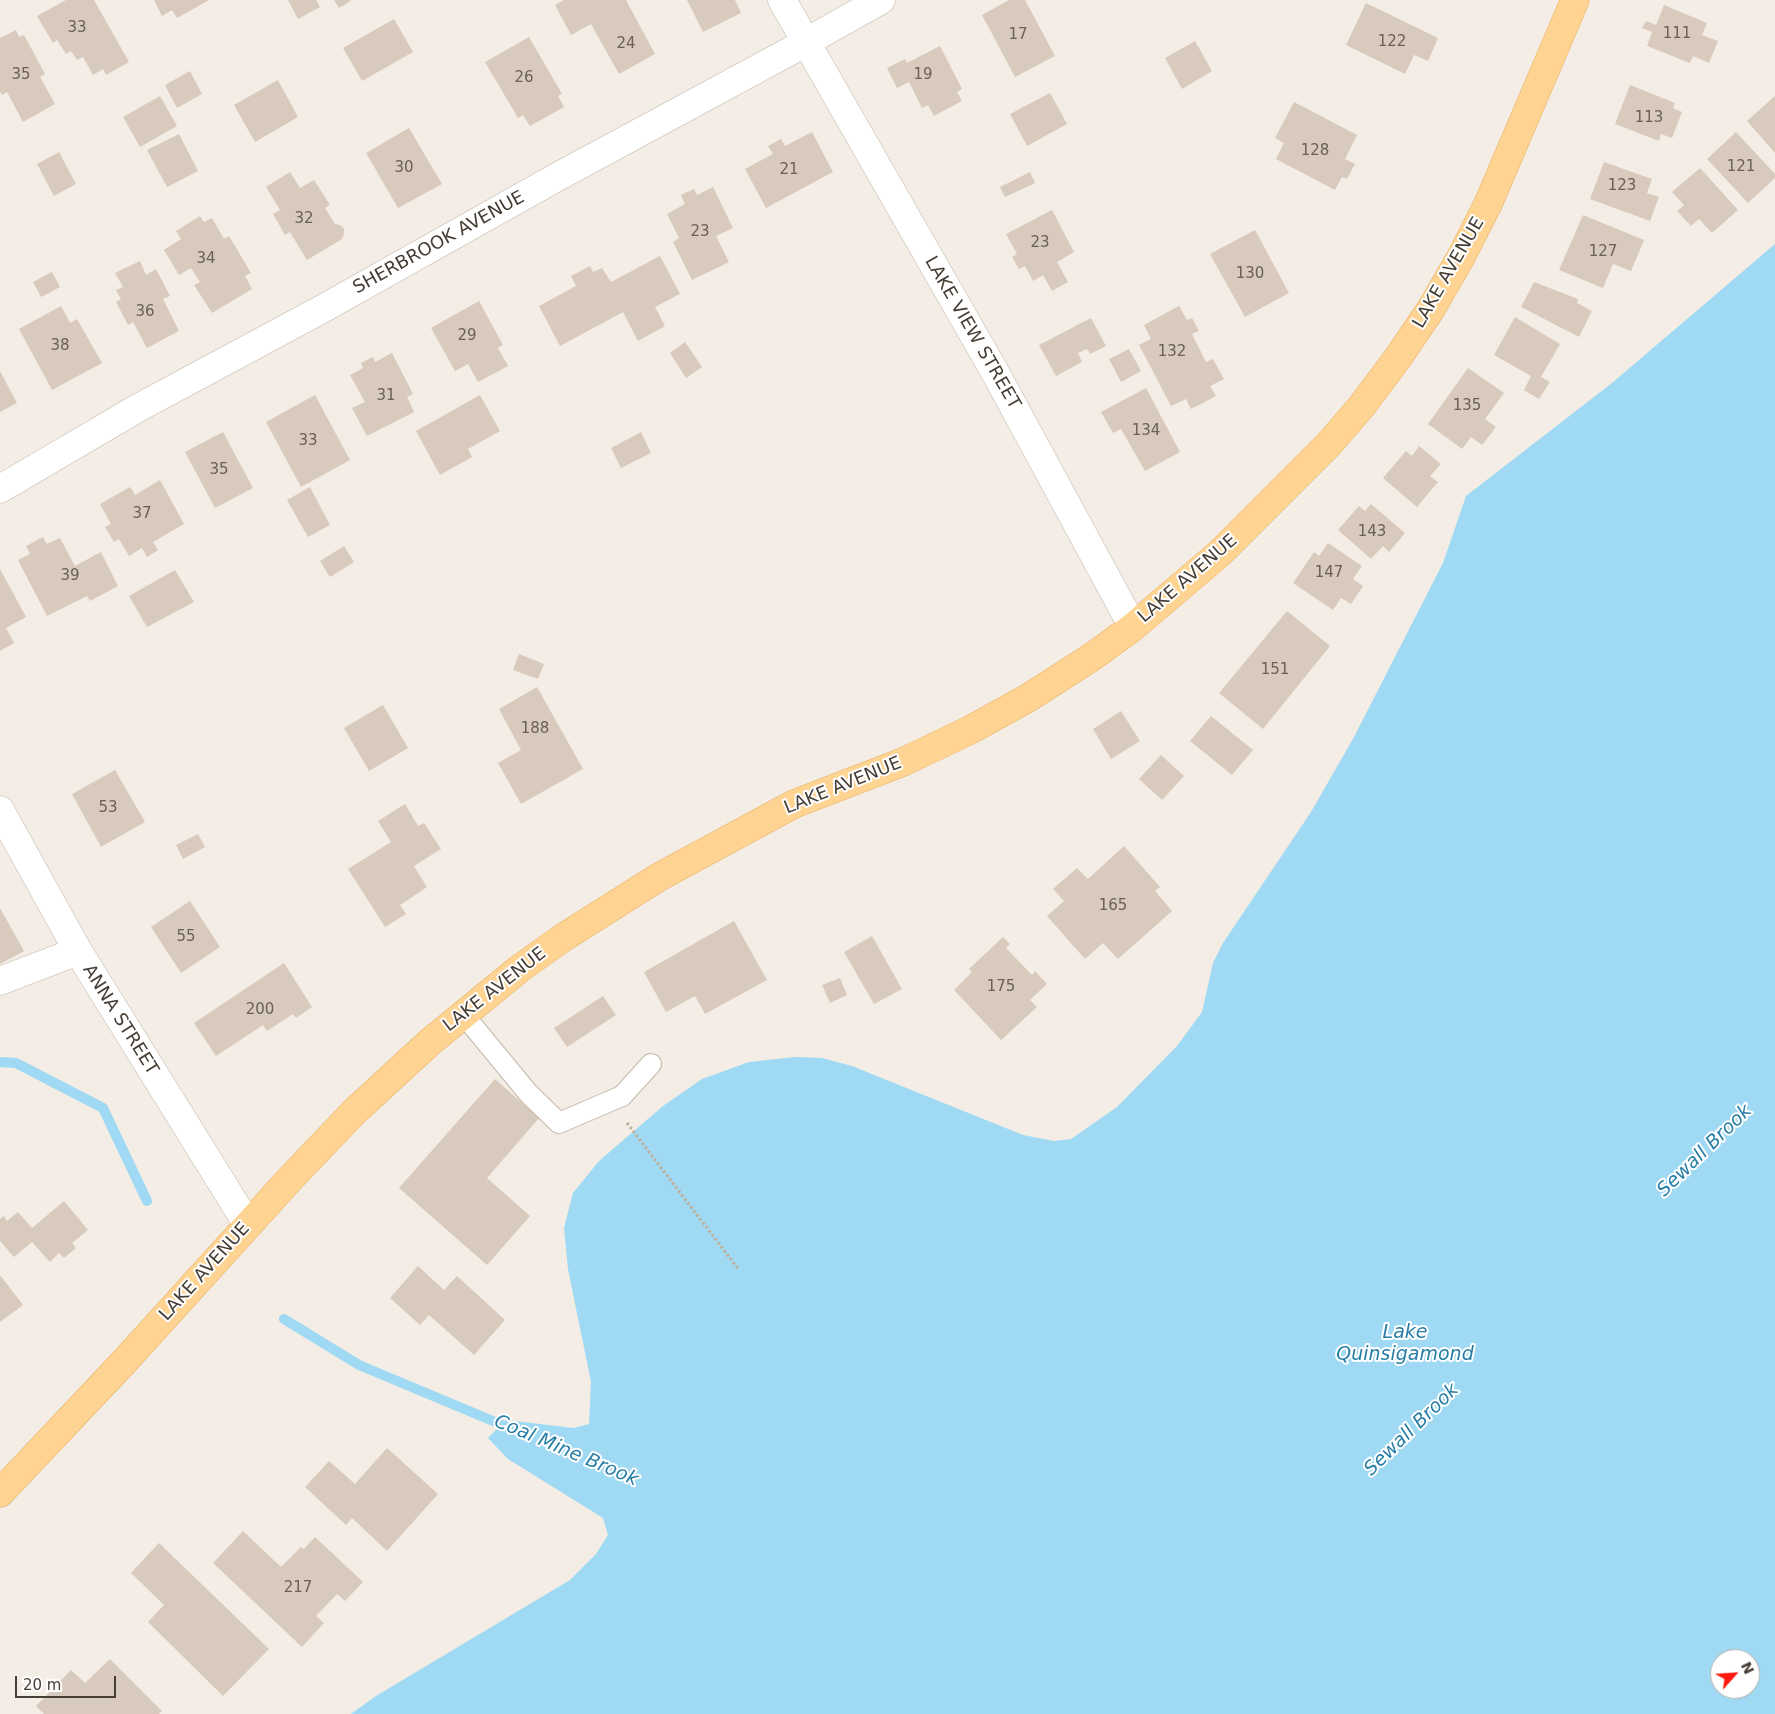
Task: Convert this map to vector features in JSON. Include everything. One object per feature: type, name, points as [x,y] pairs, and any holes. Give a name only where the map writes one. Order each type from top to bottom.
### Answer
[{"type":"main road","name":"LAKE AVENUE","points":[[0,1493],[123,1364],[248,1225],[354,1112],[401,1067],[519,969],[659,878],[794,804],[903,762],[994,717],[1055,681],[1133,627],[1220,553],[1296,480],[1355,414],[1397,359],[1431,309],[1484,213],[1575,0]]},
{"type":"street","name":"LAKE VIEW STREET","points":[[782,0],[996,374],[1133,627]]},
{"type":"street","name":"SHERBROOK AVENUE","points":[[0,489],[138,408],[324,308],[559,176],[806,43],[881,0]]},
{"type":"street","name":"ANNA STREET","points":[[0,810],[78,951],[248,1225]]},
{"type":"street","points":[[0,981],[78,951]]},
{"type":"lane","points":[[463,1014],[529,1094],[559,1123],[622,1096],[651,1064]]},
{"type":"path","points":[[627,1123],[739,1270]]},
{"type":"water","name":"Lake Quinsigamond","points":[[1775,244],[1775,1714],[351,1714],[376,1696],[570,1580],[596,1554],[608,1535],[603,1518],[508,1459],[488,1438],[506,1420],[574,1428],[589,1424],[591,1382],[568,1269],[564,1228],[573,1193],[599,1161],[663,1106],[702,1079],[749,1062],[795,1057],[822,1058],[852,1066],[1023,1135],[1054,1141],[1071,1139],[1117,1107],[1177,1046],[1202,1012],[1213,963],[1223,943],[1311,812],[1354,737],[1443,563],[1466,496],[1612,383]]},
{"type":"building","points":[[66,0],[94,0],[129,62],[106,75],[103,69],[93,75],[83,57],[77,60],[71,51],[66,54],[57,40],[53,43],[37,16]]},
{"type":"building","points":[[154,0],[209,0],[177,18],[172,10],[162,16]]},
{"type":"building","points":[[288,0],[316,0],[320,7],[298,19]]},
{"type":"building","points":[[334,0],[350,0],[351,1],[339,8]]},
{"type":"building","points":[[564,0],[626,0],[655,54],[619,74],[591,24],[571,35],[555,5]]},
{"type":"building","points":[[687,0],[735,0],[741,13],[703,32]]},
{"type":"building","points":[[1009,0],[1025,0],[1055,56],[1015,77],[982,15]]},
{"type":"building","points":[[1366,3],[1438,38],[1428,61],[1414,55],[1405,74],[1346,45]]},
{"type":"building","points":[[1664,5],[1707,23],[1702,35],[1718,41],[1709,63],[1693,56],[1690,63],[1647,46],[1652,32],[1642,28],[1646,21],[1656,25]]},
{"type":"building","points":[[394,19],[413,52],[362,81],[343,48]]},
{"type":"building","points":[[16,30],[19,37],[24,35],[45,74],[40,77],[55,104],[23,122],[7,92],[2,95],[0,92],[0,38]]},
{"type":"building","points":[[529,37],[562,94],[558,96],[564,107],[530,126],[523,115],[518,118],[485,62]]},
{"type":"building","points":[[1195,41],[1212,71],[1182,89],[1165,58]]},
{"type":"building","points":[[940,46],[962,89],[957,92],[962,101],[934,116],[928,105],[922,108],[909,82],[897,88],[887,68],[905,59],[907,63]]},
{"type":"building","points":[[190,71],[202,94],[177,108],[165,85]]},
{"type":"building","points":[[278,80],[298,117],[255,142],[234,105]]},
{"type":"building","points":[[1630,85],[1675,103],[1673,108],[1682,112],[1672,138],[1661,134],[1659,141],[1615,124]]},
{"type":"building","points":[[1050,93],[1067,124],[1027,146],[1010,114]]},
{"type":"building","points":[[160,96],[177,126],[140,147],[123,117]]},
{"type":"building","points":[[1775,96],[1775,153],[1747,121]]},
{"type":"building","points":[[1294,102],[1357,135],[1345,159],[1355,164],[1347,179],[1342,177],[1335,190],[1276,159],[1284,143],[1275,138]]},
{"type":"building","points":[[409,128],[442,184],[398,208],[366,153]]},
{"type":"building","points":[[812,132],[833,172],[766,208],[745,169],[773,154],[768,146],[781,139],[785,146]]},
{"type":"building","points":[[1736,132],[1775,174],[1775,178],[1748,203],[1707,159]]},
{"type":"building","points":[[179,134],[198,171],[167,187],[147,150]]},
{"type":"building","points":[[59,152],[76,184],[54,196],[37,164]]},
{"type":"building","points":[[1604,162],[1652,179],[1647,193],[1659,197],[1650,221],[1590,199]]},
{"type":"building","points":[[1700,168],[1738,210],[1712,233],[1699,219],[1691,226],[1677,211],[1684,205],[1672,192]]},
{"type":"building","points":[[290,172],[300,188],[314,180],[330,205],[325,208],[335,224],[340,225],[344,229],[342,239],[307,260],[290,232],[285,235],[273,214],[280,210],[266,187]]},
{"type":"building","points":[[1030,172],[1035,183],[1005,197],[1000,187]]},
{"type":"building","points":[[713,187],[733,228],[716,236],[729,262],[692,280],[673,242],[679,238],[667,214],[685,204],[681,195],[694,189],[697,195]]},
{"type":"building","points":[[1052,210],[1074,252],[1057,262],[1068,282],[1052,291],[1043,275],[1033,281],[1025,266],[1019,269],[1012,257],[1017,254],[1006,234]]},
{"type":"building","points":[[1583,215],[1644,240],[1631,271],[1613,264],[1603,288],[1559,270]]},
{"type":"building","points":[[200,216],[204,222],[212,218],[224,239],[229,236],[251,273],[245,276],[252,289],[212,313],[194,285],[200,282],[191,268],[179,275],[164,250],[181,239],[176,231]]},
{"type":"building","points":[[1255,230],[1289,293],[1245,317],[1210,254]]},
{"type":"building","points":[[660,256],[680,294],[655,307],[665,326],[638,341],[623,312],[560,346],[539,306],[576,286],[571,276],[590,266],[593,272],[602,268],[611,282]]},
{"type":"building","points":[[140,261],[146,275],[156,269],[170,296],[163,299],[179,331],[147,348],[133,322],[128,325],[116,302],[121,299],[116,290],[123,287],[115,273]]},
{"type":"building","points":[[52,272],[60,287],[41,297],[33,282]]},
{"type":"building","points":[[1534,282],[1578,299],[1577,303],[1592,311],[1579,337],[1521,307]]},
{"type":"building","points":[[479,301],[503,345],[498,348],[508,366],[478,382],[468,364],[455,371],[431,328]]},
{"type":"building","points":[[61,306],[70,323],[77,319],[102,363],[52,390],[19,329]]},
{"type":"building","points":[[1179,306],[1187,320],[1192,318],[1199,331],[1192,334],[1206,362],[1213,359],[1224,379],[1210,386],[1216,396],[1191,409],[1186,399],[1171,406],[1139,345],[1151,339],[1144,325]]},
{"type":"building","points":[[1515,317],[1560,344],[1541,377],[1550,382],[1539,399],[1524,390],[1531,376],[1494,355]]},
{"type":"building","points":[[1091,318],[1106,346],[1090,354],[1087,349],[1078,353],[1082,362],[1056,376],[1039,345]]},
{"type":"building","points":[[685,342],[702,367],[686,378],[670,353]]},
{"type":"building","points":[[1129,349],[1141,371],[1121,382],[1109,359]]},
{"type":"building","points":[[392,353],[413,394],[407,397],[414,412],[367,436],[352,408],[365,402],[350,375],[363,368],[361,363],[373,357],[375,362]]},
{"type":"building","points":[[1468,368],[1504,393],[1485,419],[1496,427],[1482,445],[1471,437],[1462,449],[1428,424]]},
{"type":"building","points":[[0,371],[17,403],[0,412]]},
{"type":"building","points":[[1146,388],[1180,452],[1145,471],[1121,429],[1113,433],[1101,412]]},
{"type":"building","points":[[315,395],[350,460],[301,487],[266,422]]},
{"type":"building","points":[[480,395],[500,431],[468,449],[472,457],[440,475],[416,431]]},
{"type":"building","points":[[223,432],[253,488],[215,508],[185,452]]},
{"type":"building","points":[[641,432],[651,453],[621,468],[611,448]]},
{"type":"building","points":[[1419,446],[1441,464],[1430,476],[1438,482],[1417,507],[1383,478],[1406,451],[1412,456]]},
{"type":"building","points":[[160,480],[184,524],[153,542],[158,550],[147,557],[142,548],[129,556],[119,539],[114,542],[105,527],[111,524],[100,504],[130,487],[135,495]]},
{"type":"building","points":[[310,487],[330,525],[308,537],[287,500]]},
{"type":"building","points":[[1371,504],[1405,533],[1389,552],[1383,546],[1371,559],[1338,530],[1359,506],[1365,511]]},
{"type":"building","points":[[43,537],[47,544],[60,538],[75,566],[101,552],[118,586],[90,601],[87,596],[47,616],[18,560],[30,554],[26,546]]},
{"type":"building","points":[[1328,543],[1362,566],[1353,579],[1363,586],[1351,604],[1341,598],[1333,610],[1293,583],[1314,552],[1319,556]]},
{"type":"building","points":[[344,546],[354,562],[330,577],[320,561]]},
{"type":"building","points":[[0,569],[26,617],[6,628],[14,643],[0,651]]},
{"type":"building","points":[[175,570],[194,602],[147,627],[129,596]]},
{"type":"building","points":[[1287,611],[1330,646],[1263,729],[1219,693]]},
{"type":"building","points":[[519,654],[544,664],[538,679],[513,670]]},
{"type":"building","points":[[537,687],[583,769],[521,804],[498,763],[521,750],[499,709]]},
{"type":"building","points":[[383,705],[408,748],[369,771],[344,728]]},
{"type":"building","points":[[1121,711],[1140,741],[1111,759],[1093,729]]},
{"type":"building","points":[[1211,716],[1253,750],[1232,775],[1190,741]]},
{"type":"building","points":[[1161,755],[1184,776],[1162,800],[1139,779]]},
{"type":"building","points":[[115,770],[145,822],[101,847],[72,794]]},
{"type":"building","points":[[405,804],[418,826],[424,823],[441,849],[414,866],[427,887],[400,905],[406,914],[385,927],[348,869],[391,842],[378,821]]},
{"type":"building","points":[[198,834],[205,847],[183,859],[176,845]]},
{"type":"building","points":[[1124,846],[1160,887],[1155,891],[1172,911],[1118,959],[1103,943],[1085,959],[1047,916],[1064,901],[1053,889],[1077,868],[1088,879]]},
{"type":"building","points":[[190,901],[220,947],[181,973],[151,927]]},
{"type":"building","points":[[0,908],[24,951],[0,964]]},
{"type":"building","points":[[734,921],[767,980],[705,1014],[695,996],[666,1012],[644,972]]},
{"type":"building","points":[[872,936],[902,989],[874,1004],[844,952]]},
{"type":"building","points":[[1003,937],[1010,944],[1006,948],[1032,975],[1035,971],[1047,984],[1030,1000],[1037,1007],[1001,1040],[954,990],[972,972],[969,969]]},
{"type":"building","points":[[284,963],[312,1007],[296,1018],[293,1014],[267,1031],[263,1025],[216,1056],[194,1023]]},
{"type":"building","points":[[840,978],[847,995],[830,1003],[822,985]]},
{"type":"building","points":[[603,996],[616,1015],[567,1047],[554,1028]]},
{"type":"building","points":[[495,1079],[539,1118],[487,1178],[530,1216],[487,1265],[399,1188]]},
{"type":"building","points":[[64,1201],[88,1230],[72,1243],[76,1248],[64,1258],[59,1253],[50,1262],[32,1242],[14,1257],[0,1241],[0,1219],[4,1216],[7,1221],[18,1212],[32,1228]]},
{"type":"building","points":[[418,1266],[444,1290],[457,1276],[505,1320],[474,1355],[429,1315],[420,1325],[390,1298]]},
{"type":"building","points":[[0,1275],[23,1305],[0,1322]]},
{"type":"building","points":[[387,1448],[438,1494],[387,1551],[352,1518],[346,1525],[305,1487],[329,1461],[355,1484]]},
{"type":"building","points":[[243,1531],[281,1567],[301,1547],[304,1549],[315,1537],[363,1582],[345,1601],[337,1594],[316,1616],[324,1623],[302,1647],[213,1563]]},
{"type":"building","points":[[159,1543],[269,1649],[223,1696],[148,1622],[164,1605],[131,1573]]},
{"type":"building","points":[[110,1659],[162,1711],[159,1714],[44,1714],[36,1706],[71,1670],[85,1683]]},
{"type":"waterway","name":"Coal Mine Brook","points":[[0,1062],[16,1063],[103,1108],[147,1201]]},
{"type":"waterway","name":"Coal Mine Brook","points":[[284,1319],[359,1365],[512,1429]]},
{"type":"water label","name":"Sewall Brook","points":[[1705,1151]]},
{"type":"water label","name":"Sewall Brook","points":[[1412,1430]]}]
